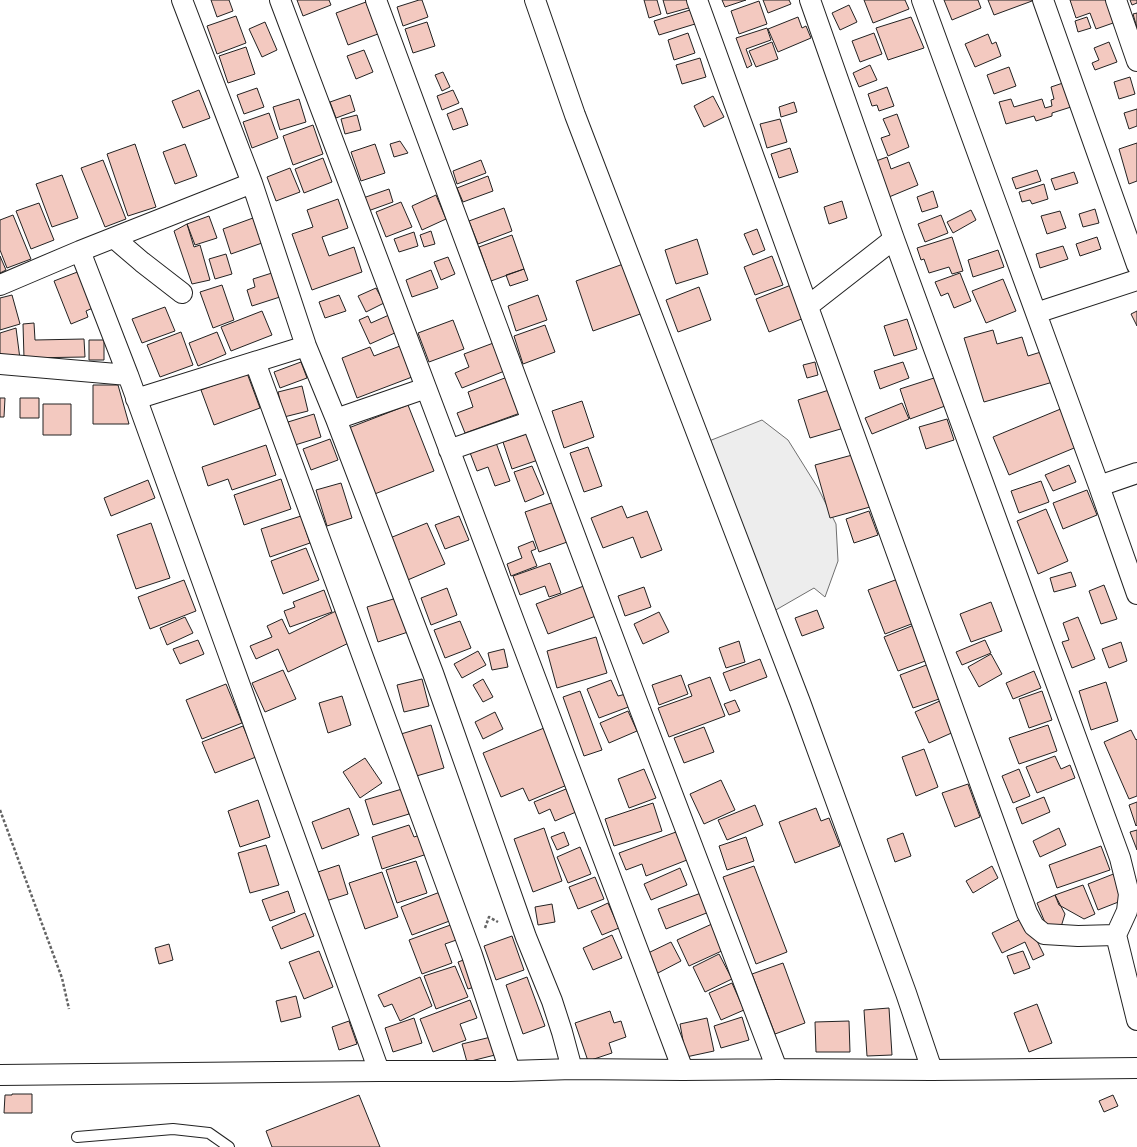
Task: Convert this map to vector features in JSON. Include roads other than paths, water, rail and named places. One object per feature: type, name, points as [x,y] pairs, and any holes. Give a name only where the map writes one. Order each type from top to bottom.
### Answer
[{"type":"street","points":[[182,0],[252,183],[306,346],[336,418],[431,666],[526,937],[552,1001],[572,1069]]},
{"type":"street","points":[[280,0],[683,1070]]},
{"type":"street","points":[[376,0],[640,712],[777,1069]]},
{"type":"street","points":[[535,0],[574,115],[803,709],[904,986],[932,1070]]},
{"type":"street","points":[[697,0],[1030,920],[1034,926],[1044,934],[1078,936],[1116,935]]},
{"type":"street","points":[[810,0],[894,239],[1120,858],[1129,894],[1127,910],[1116,935],[1137,1020]]},
{"type":"street","points":[[922,0],[1137,594]]},
{"type":"street","points":[[1043,0],[1137,265]]},
{"type":"street","points":[[1116,0],[1137,61]]},
{"type":"street","points":[[0,285],[80,251],[252,183]]},
{"type":"street","points":[[114,238],[182,293]]},
{"type":"street","points":[[808,306],[894,239]]},
{"type":"street","points":[[80,251],[128,376],[379,1071]]},
{"type":"street","points":[[1036,313],[1137,280]]},
{"type":"street","points":[[136,399],[306,346]]},
{"type":"street","points":[[255,362],[472,955],[510,1071]]},
{"type":"street","points":[[0,364],[128,376]]},
{"type":"street","points":[[336,418],[426,388]]},
{"type":"street","points":[[449,450],[532,421]]},
{"type":"street","points":[[1099,486],[1137,473]]},
{"type":"street","points":[[0,1075],[510,1071],[572,1069],[932,1070],[1137,1068]]},
{"type":"lane","points":[[77,1137],[173,1129],[209,1133],[229,1147]]}]
